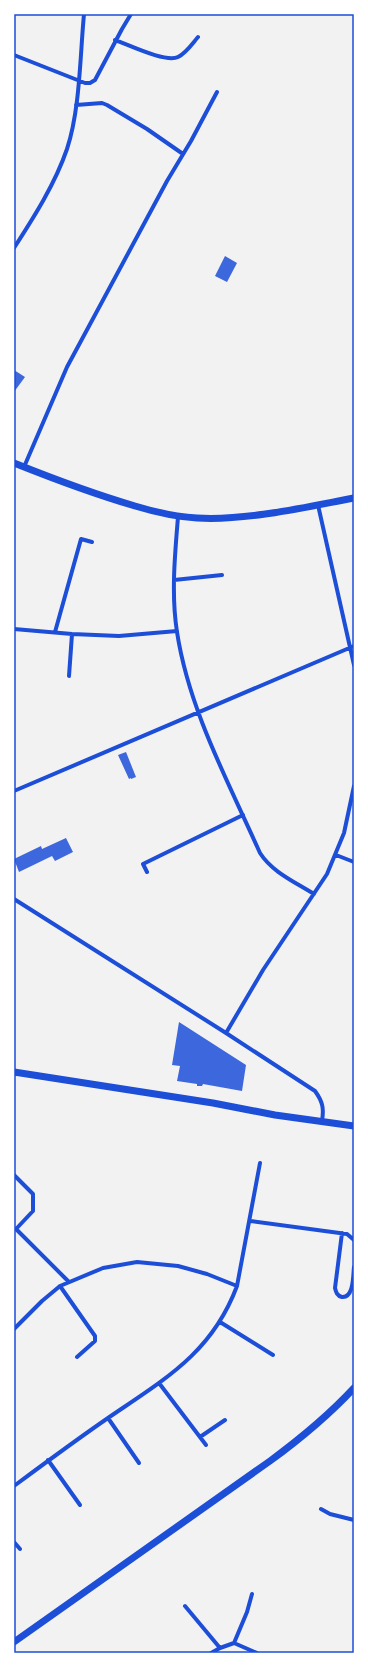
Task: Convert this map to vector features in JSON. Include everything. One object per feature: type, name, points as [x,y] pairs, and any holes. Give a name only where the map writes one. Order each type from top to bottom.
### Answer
[{"type":"street","points":[[14,248],[50,188],[62,162],[72,128],[76,105],[84,14]]},
{"type":"street","points":[[14,55],[85,83],[90,83],[95,80],[131,14]]},
{"type":"street","points":[[116,40],[158,55],[173,58],[184,53],[198,37]]},
{"type":"street","points":[[24,467],[67,367],[166,181],[183,154],[217,92]]},
{"type":"street","points":[[76,105],[102,103],[107,105],[147,129],[183,154]]},
{"type":"street","points":[[14,464],[105,498],[178,517],[224,518],[354,498]]},
{"type":"street","points":[[318,504],[352,647],[354,665]]},
{"type":"street","points":[[178,517],[174,580],[176,631],[191,694],[197,712],[265,862],[273,869],[314,894]]},
{"type":"street","points":[[55,632],[81,539],[92,542]]},
{"type":"street","points":[[174,580],[222,575]]},
{"type":"street","points":[[14,629],[119,636],[176,631]]},
{"type":"street","points":[[68,676],[72,634]]},
{"type":"street","points":[[14,791],[352,647]]},
{"type":"street","points":[[226,1033],[264,970],[327,874],[344,833],[354,786]]},
{"type":"street","points":[[147,872],[143,864],[243,815]]},
{"type":"street","points":[[336,855],[354,862]]},
{"type":"street","points":[[14,899],[315,1091],[321,1099],[324,1108],[322,1122]]},
{"type":"street","points":[[14,1072],[213,1103],[275,1115],[354,1126]]},
{"type":"street","points":[[14,1486],[48,1460],[159,1384],[202,1347],[220,1322],[238,1286],[260,1163]]},
{"type":"street","points":[[14,1175],[33,1194],[33,1211],[16,1228],[69,1282]]},
{"type":"street","points":[[250,1221],[342,1233],[347,1234],[354,1240]]},
{"type":"street","points":[[342,1233],[335,1288],[336,1293],[339,1296],[344,1297],[351,1291],[354,1267]]},
{"type":"street","points":[[14,1329],[42,1301],[60,1286],[103,1268],[137,1262],[178,1266],[207,1274],[238,1286]]},
{"type":"street","points":[[60,1286],[95,1336],[95,1341],[77,1358]]},
{"type":"street","points":[[14,1322],[18,1325]]},
{"type":"street","points":[[220,1322],[273,1355]]},
{"type":"street","points":[[159,1384],[206,1445]]},
{"type":"street","points":[[14,1642],[277,1457],[329,1414],[354,1388]]},
{"type":"street","points":[[108,1418],[139,1463]]},
{"type":"street","points":[[200,1437],[225,1420]]},
{"type":"street","points":[[48,1460],[80,1505]]},
{"type":"street","points":[[322,1509],[330,1514],[354,1520]]},
{"type":"street","points":[[14,1542],[20,1549]]},
{"type":"street","points":[[234,1643],[247,1612],[252,1594]]},
{"type":"street","points":[[186,1606],[220,1648]]},
{"type":"street","points":[[211,1653],[234,1643],[257,1653]]},
{"type":"building","points":[[225,256],[237,263],[227,282],[215,276]]},
{"type":"building","points":[[14,370],[25,377],[14,392]]},
{"type":"building","points":[[126,752],[136,777],[131,779],[129,779],[118,755]]},
{"type":"building","points":[[66,838],[73,852],[55,861],[52,856],[19,872],[14,859],[41,846],[42,849]]},
{"type":"building","points":[[179,1022],[246,1065],[242,1091],[203,1084],[202,1086],[197,1086],[197,1084],[177,1081],[180,1066],[172,1065]]}]
